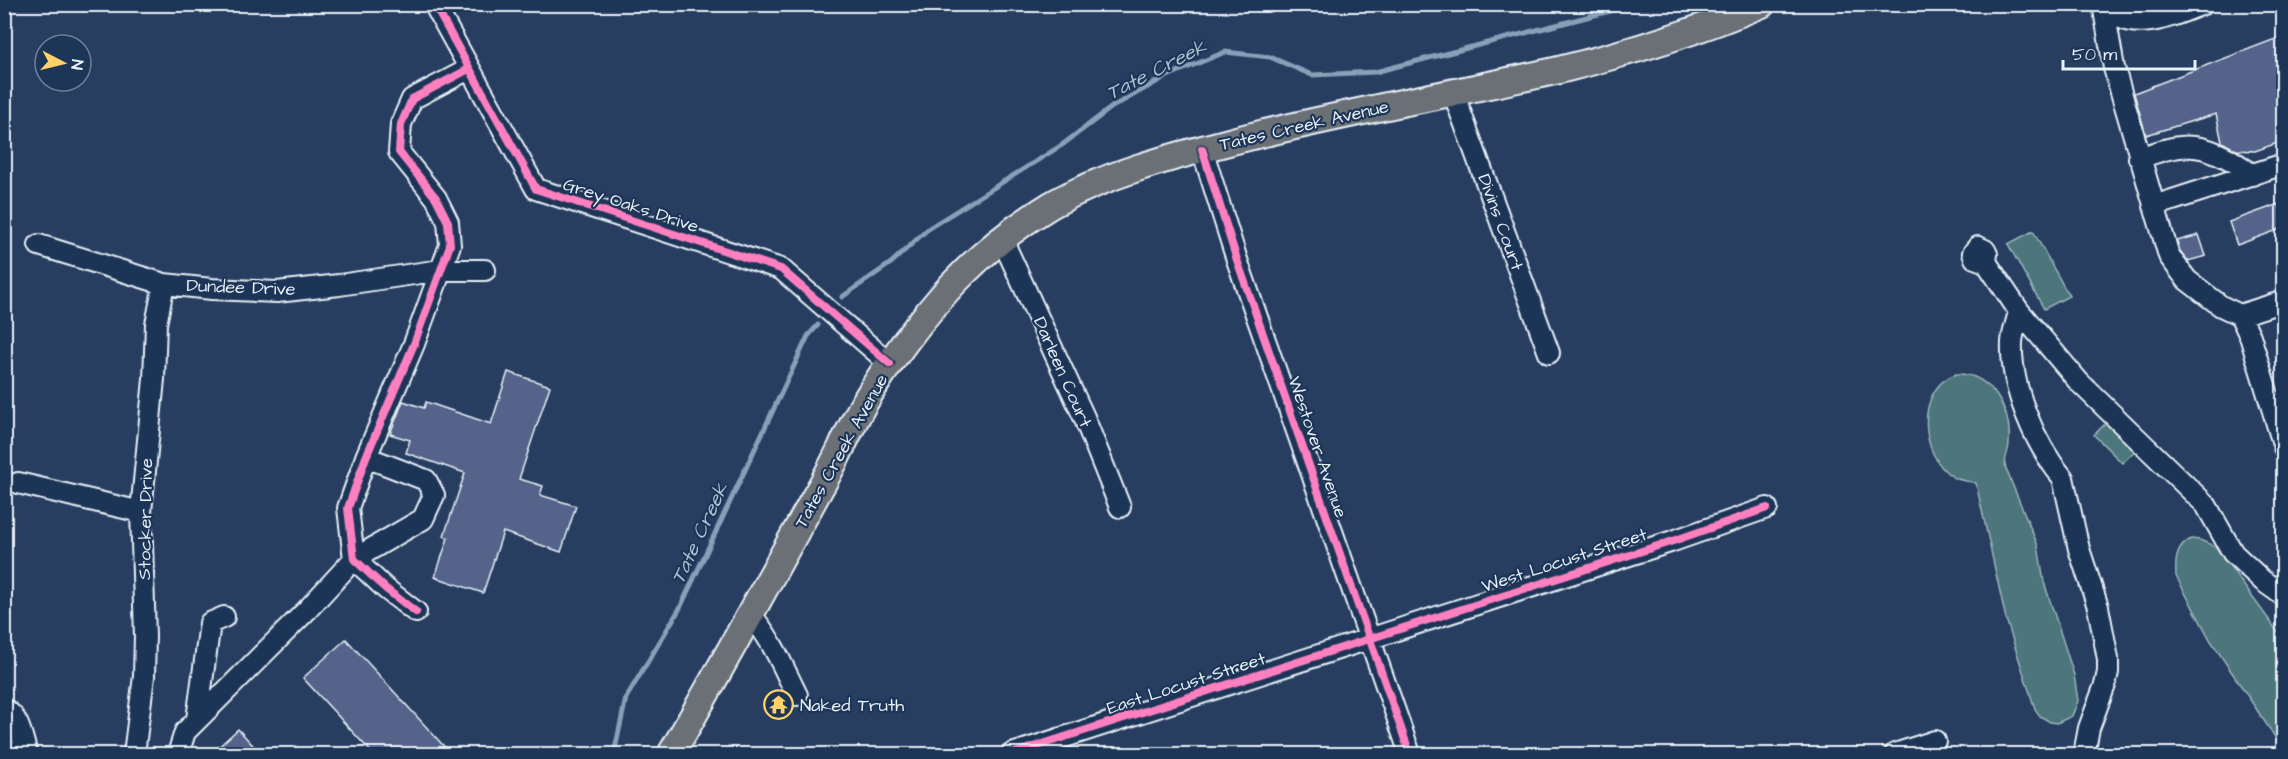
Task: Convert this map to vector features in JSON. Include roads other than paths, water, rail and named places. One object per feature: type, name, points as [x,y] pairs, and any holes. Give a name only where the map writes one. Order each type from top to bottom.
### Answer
[{"type":"main road","name":"Tates Creek Avenue","points":[[671,754],[829,471],[864,403],[890,364],[952,286],[1002,239],[1053,204],[1093,185],[1202,149],[1315,121],[1558,70],[1617,55],[1680,36],[1762,4]]},
{"type":"street","name":"Grey Oaks Drive","points":[[434,4],[536,189],[781,269],[890,364]]},
{"type":"street","points":[[2104,4],[2115,15],[2136,22],[2147,22],[2172,16],[2203,4]]},
{"type":"street","points":[[2104,4],[2114,68],[2169,256],[2187,280],[2221,306],[2240,315],[2250,336],[2283,447]]},
{"type":"street","points":[[416,612],[386,589],[354,559],[348,508],[366,457],[414,344],[450,245],[448,222],[435,198],[399,152],[401,124],[412,99],[469,69]]},
{"type":"street","name":"Divins Court","points":[[1454,92],[1549,352]]},
{"type":"street","points":[[2139,158],[2180,147],[2201,148],[2234,160],[2252,175]]},
{"type":"street","name":"Westover Avenue","points":[[1202,149],[1237,260],[1410,754]]},
{"type":"street","points":[[2154,206],[2283,164]]},
{"type":"street","name":"Darleen Court","points":[[1002,239],[1075,398],[1120,507]]},
{"type":"street","name":"Dundee Drive","points":[[39,245],[164,284],[212,290],[276,292],[441,270],[485,270]]},
{"type":"street","points":[[1986,262],[2019,311],[2079,382],[2206,505],[2233,554],[2283,596]]},
{"type":"street","name":"Stocker Drive","points":[[134,754],[144,666],[141,512],[154,379],[156,324],[164,284]]},
{"type":"street","points":[[2240,315],[2283,301]]},
{"type":"street","points":[[2019,311],[2012,344],[2016,387],[2032,429],[2055,469],[2063,478],[2079,549],[2098,607],[2108,659],[2105,685],[2089,729],[2084,754]]},
{"type":"street","points":[[178,754],[185,732],[308,609],[354,559],[423,519],[434,495],[426,480],[366,457]]},
{"type":"street","points":[[9,483],[141,512]]},
{"type":"street","name":"West Locust Street","points":[[1369,639],[1767,508]]},
{"type":"street","points":[[750,614],[770,642],[797,695]]},
{"type":"street","points":[[197,719],[210,623],[224,617]]},
{"type":"street","name":"East Locust Street","points":[[1012,754],[1369,639]]},
{"type":"street","points":[[4,709],[17,720],[27,754]]},
{"type":"street","points":[[1895,754],[1935,741]]},
{"type":"street","points":[[4,750],[13,754]]},
{"type":"waterway","name":"Tate Creek","points":[[842,297],[891,263],[929,228],[1062,145],[1112,107],[1165,77],[1225,52],[1270,57],[1312,75],[1375,72],[1637,4]]},
{"type":"waterway","name":"Tate Creek","points":[[614,754],[626,698],[680,608],[808,336],[818,325]]},
{"type":"place","name":"Naked Truth","points":[[779,705]]}]
